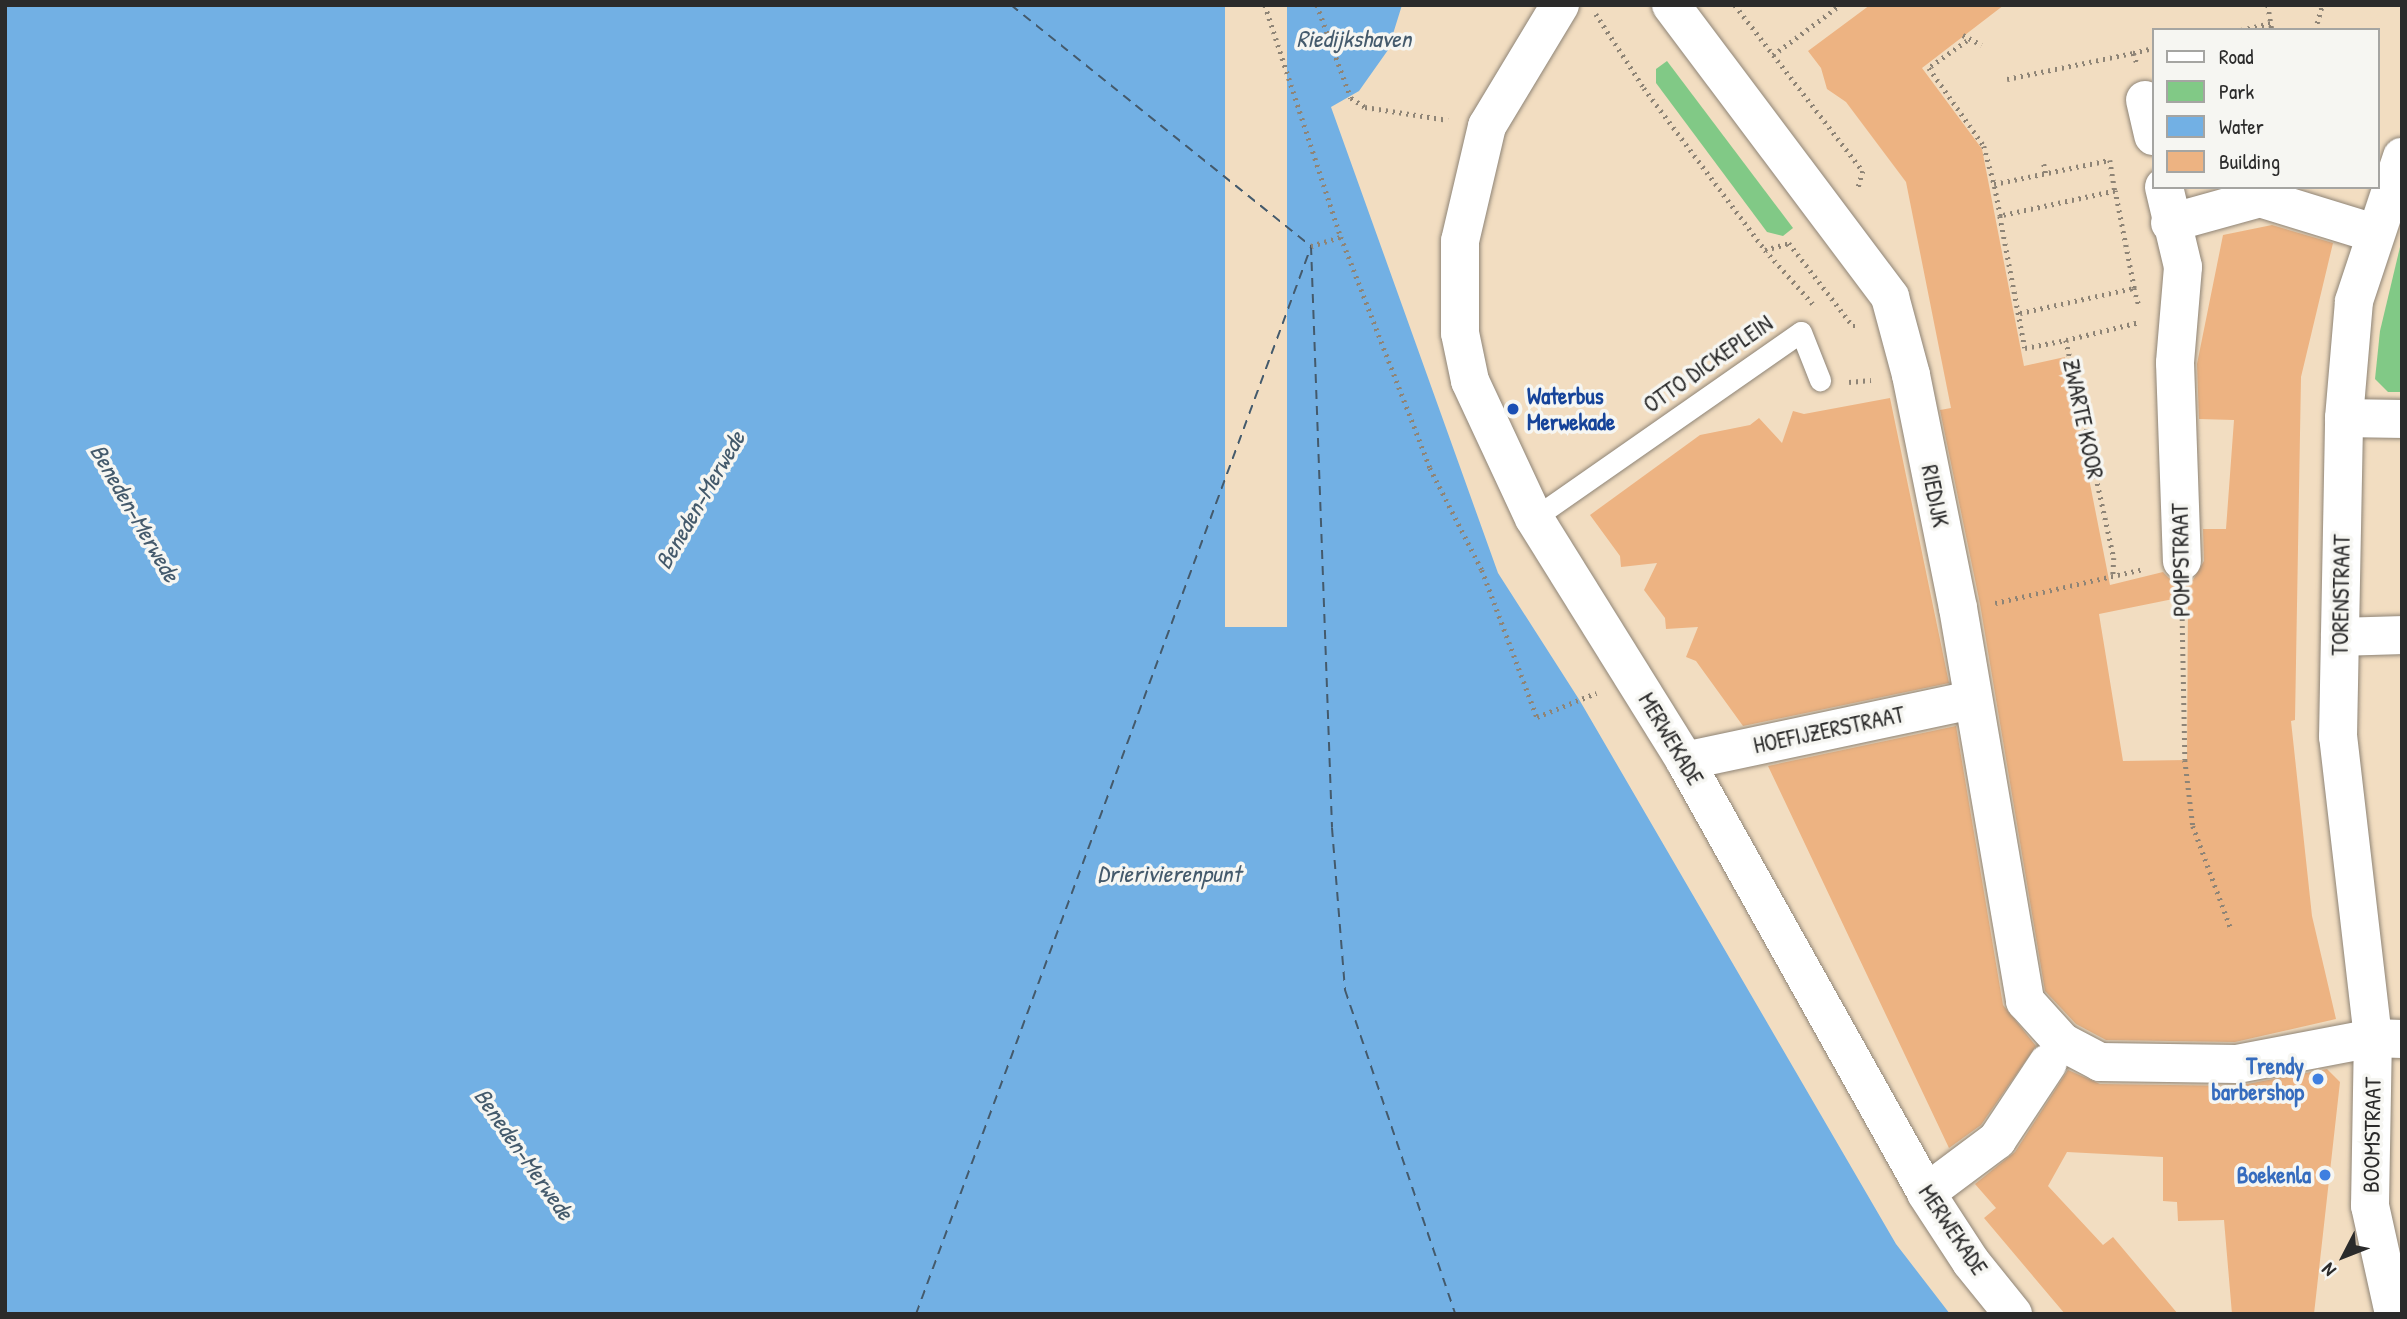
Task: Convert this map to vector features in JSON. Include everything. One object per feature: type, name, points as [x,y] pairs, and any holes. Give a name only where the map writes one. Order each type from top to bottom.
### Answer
[{"type":"street","name":"MERWEKADE","points":[[1560,5],[1487,126],[1460,241],[1460,333],[1471,381],[1487,424],[1534,518],[1685,761],[1926,1193],[1971,1262],[2013,1314]]},
{"type":"street","name":"RIEDIJK","points":[[1671,5],[1832,215],[1889,297],[1899,323],[1973,700],[2025,1001],[2055,1052]]},
{"type":"street","name":"TORENSTRAAT","points":[[2387,1039],[2338,737],[2344,418],[2354,301],[2374,233],[2402,157]]},
{"type":"street","points":[[2167,205],[2260,198],[2374,233]]},
{"type":"street","name":"POMPSTRAAT","points":[[2167,205],[2183,267],[2175,363],[2182,561]]},
{"type":"street","points":[[2344,418],[2402,419]]},
{"type":"street","points":[[2340,637],[2402,635]]},
{"type":"street","name":"HOEFIJZERSTRAAT","points":[[1685,761],[1973,700]]},
{"type":"street","points":[[1926,1193],[1997,1140],[2055,1052],[2100,1062],[2237,1064],[2387,1039]]},
{"type":"street","name":"BOOMSTRAAT","points":[[2387,1039],[2371,1206],[2394,1312]]},
{"type":"lane","name":"OTTO DICKEPLEIN","points":[[1534,518],[1801,332],[1819,380]]},
{"type":"path","points":[[1265,5],[1341,237],[1430,468],[1482,570],[1537,717],[1580,701]]},
{"type":"path","points":[[1317,5],[1351,98],[1365,107],[1487,126]]},
{"type":"path","points":[[1735,5],[1863,171],[1856,195],[1832,215]]},
{"type":"path","points":[[1773,55],[1840,5]]},
{"type":"path","points":[[2268,5],[2272,27]]},
{"type":"path","points":[[2316,28],[2322,5]]},
{"type":"path","points":[[1608,30],[1644,88],[1765,250],[1816,307],[1801,332]]},
{"type":"path","points":[[1963,35],[1967,41],[1982,45]]},
{"type":"path","name":"ZWARTE KOOR","points":[[1967,41],[1929,68],[1984,146],[1994,184],[2025,348],[2066,340],[2114,558],[2113,576]]},
{"type":"path","points":[[2007,79],[2133,53]]},
{"type":"path","points":[[1994,184],[2110,160],[2134,288],[2146,321],[2066,340]]},
{"type":"path","points":[[2044,164],[2046,174]]},
{"type":"path","points":[[2000,216],[2115,191]]},
{"type":"path","points":[[1311,246],[1341,237]]},
{"type":"path","points":[[1765,250],[1789,243],[1853,326],[1899,323]]},
{"type":"path","points":[[2020,313],[2134,288]]},
{"type":"path","points":[[2005,601],[2182,561]]},
{"type":"path","name":"POMPSTRAAT","points":[[2182,561],[2185,760],[2193,826],[2231,929]]},
{"type":"green space","points":[[1667,61],[1793,228],[1783,236],[1767,232],[1656,83],[1656,69]]},
{"type":"green space","points":[[2400,247],[2402,392],[2388,392],[2375,379],[2380,331]]},
{"type":"water","points":[[5,5],[1402,5],[1388,50],[1359,91],[1331,107],[1498,573],[1580,701],[1896,1244],[1950,1314],[5,1314]]},
{"type":"pier","points":[[1225,5],[1287,5],[1287,627],[1225,627]]},
{"type":"building","points":[[1870,5],[2004,5],[1922,68],[1982,149],[2024,366],[2065,357],[2110,585],[2163,572],[2172,581],[2193,580],[2204,561],[2203,529],[2226,529],[2234,420],[2199,419],[2197,364],[2223,235],[2272,225],[2333,243],[2301,377],[2295,720],[2291,721],[2312,916],[2336,1019],[2235,1042],[2106,1040],[2076,1024],[2045,991],[1980,604],[1940,410],[1951,408],[1906,182],[1846,102],[1827,89],[1821,68],[1808,51]],"holes":[[[2188,596],[2187,760],[2123,761],[2099,614]]]},
{"type":"building","points":[[1890,398],[1949,683],[1743,726],[1696,661],[1686,657],[1698,627],[1666,629],[1665,618],[1644,590],[1657,563],[1621,567],[1620,556],[1590,515],[1700,435],[1750,425],[1759,418],[1782,443],[1793,411],[1804,414]]},
{"type":"building","points":[[1956,726],[2003,1005],[2036,1046],[1981,1125],[1949,1148],[1768,766]]},
{"type":"building","points":[[2327,1069],[2340,1082],[2314,1314],[2232,1314],[2224,1220],[2178,1221],[2177,1202],[2163,1201],[2163,1157],[2067,1152],[2048,1186],[2103,1245],[2113,1237],[2178,1314],[2065,1314],[1984,1218],[1996,1208],[1975,1184],[2015,1152],[2068,1070],[2100,1084],[2237,1086]]},
{"type":"ferry route","points":[[1011,5],[1311,246],[1332,828],[1345,990],[1455,1314]]},
{"type":"ferry route","points":[[916,1314],[1311,247]]},
{"type":"place","name":"Waterbus Merwekade","points":[[1513,409]]},
{"type":"place","name":"Trendy barbershop","points":[[2318,1079]]},
{"type":"place","name":"Boekenla","points":[[2325,1175]]},
{"type":"water label","name":"Riedijkshaven","points":[[1354,39]]},
{"type":"water label","name":"Beneden-Merwede","points":[[700,500]]},
{"type":"water label","name":"Beneden-Merwede","points":[[135,513]]},
{"type":"water label","name":"Drierivierenpunt","points":[[1169,874]]},
{"type":"water label","name":"Beneden-Merwede","points":[[524,1154]]}]
